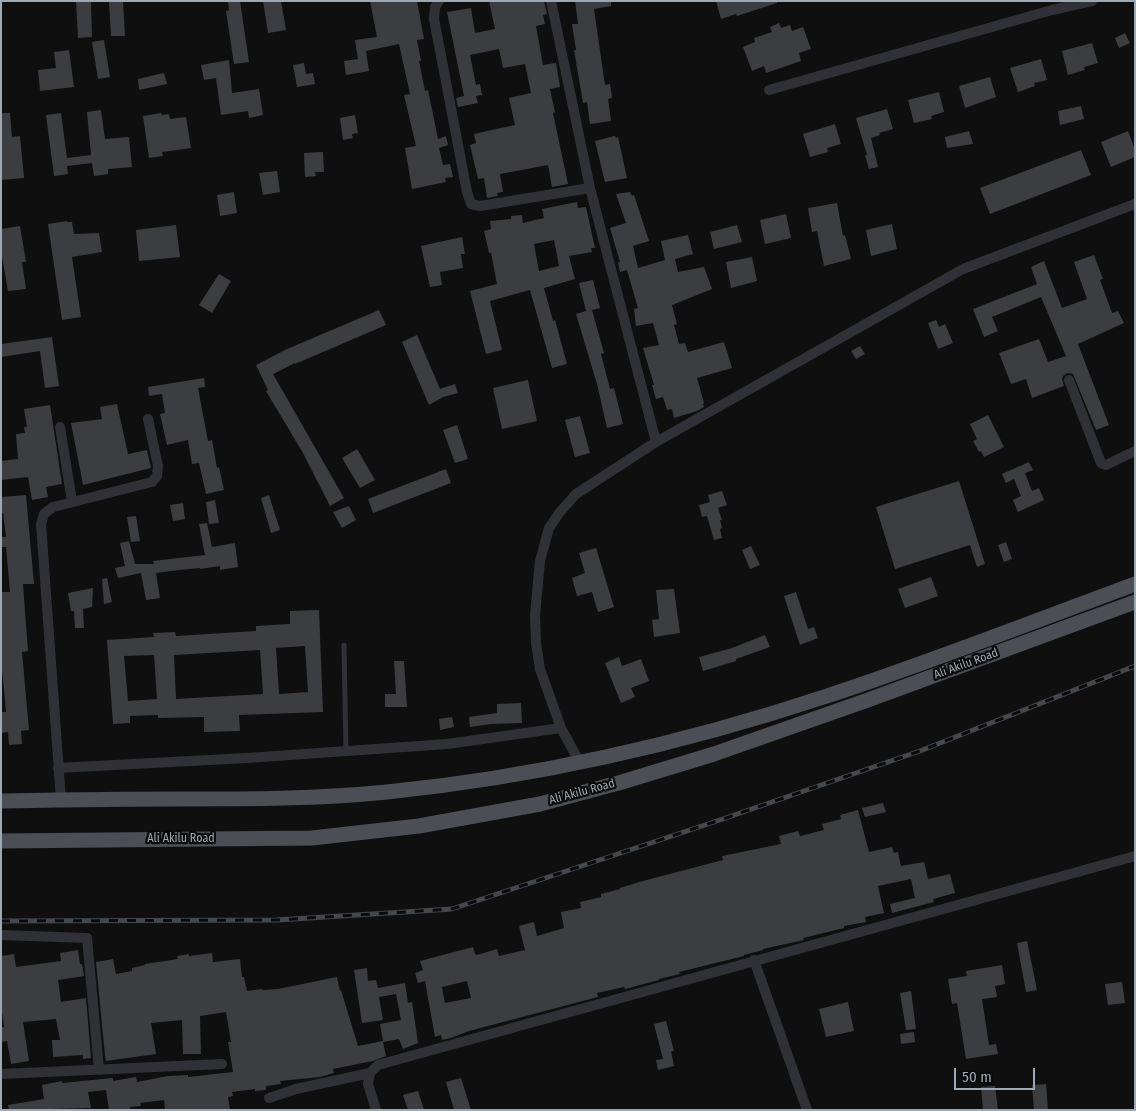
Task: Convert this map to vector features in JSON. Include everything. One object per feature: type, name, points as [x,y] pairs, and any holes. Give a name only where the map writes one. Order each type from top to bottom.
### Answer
[{"type":"main road","name":"Ali Akilu Road","points":[[1,801],[288,799],[388,792],[496,777],[580,762],[673,741],[826,697],[1135,584]]},
{"type":"main road","name":"Ali Akilu Road","points":[[1,841],[312,838],[418,826],[540,804],[622,782],[714,754],[868,700],[1135,602]]},
{"type":"street","points":[[440,1],[435,7],[434,19],[467,192],[471,204],[480,206],[590,188]]},
{"type":"street","points":[[551,1],[590,188],[656,442]]},
{"type":"street","points":[[769,90],[1050,6],[1092,1]]},
{"type":"street","points":[[580,762],[561,728],[540,669],[536,643],[535,615],[540,561],[549,528],[576,494],[656,442],[963,269],[1135,204]]},
{"type":"street","points":[[1070,380],[1101,463],[1106,465],[1135,451]]},
{"type":"street","points":[[61,800],[41,524],[44,514],[53,507],[152,482],[157,476],[158,466],[148,420]]},
{"type":"street","points":[[60,427],[72,501]]},
{"type":"street","points":[[58,768],[447,744],[561,728]]},
{"type":"street","points":[[269,1098],[296,1089],[370,1073],[378,1065],[1135,856]]},
{"type":"street","points":[[1,935],[87,938],[99,1070]]},
{"type":"street","points":[[754,960],[807,1110]]},
{"type":"street","points":[[1,1074],[222,1064]]},
{"type":"street","points":[[370,1073],[368,1084],[376,1110]]},
{"type":"lane","points":[[344,645],[346,751]]},
{"type":"building","points":[[76,1],[91,1],[92,37],[78,38]]},
{"type":"building","points":[[109,1],[123,1],[125,36],[111,36]]},
{"type":"building","points":[[228,1],[240,1],[249,62],[234,64],[226,11],[229,10]]},
{"type":"building","points":[[263,1],[281,1],[286,30],[268,33]]},
{"type":"building","points":[[370,1],[417,1],[424,39],[417,40],[425,91],[428,90],[438,139],[446,136],[448,145],[439,148],[443,165],[450,164],[453,177],[445,178],[446,182],[412,189],[405,148],[416,146],[404,95],[410,94],[399,44],[366,51],[369,71],[346,75],[344,61],[358,59],[355,40],[377,37]]},
{"type":"building","points":[[489,1],[544,1],[547,14],[543,15],[545,24],[536,26],[543,65],[556,63],[560,87],[550,89],[555,112],[553,113],[568,184],[552,187],[548,165],[500,174],[503,192],[497,193],[498,196],[487,198],[484,178],[478,179],[470,145],[476,143],[474,134],[515,125],[509,98],[531,93],[525,64],[503,68],[499,49],[470,55],[476,85],[480,84],[482,95],[476,96],[478,103],[458,107],[456,98],[464,96],[447,12],[471,8],[475,33],[495,29]]},
{"type":"building","points":[[575,1],[611,1],[611,6],[594,9],[605,85],[610,84],[612,98],[608,99],[611,121],[590,124],[587,102],[583,103],[574,50],[576,50],[572,24],[578,24]]},
{"type":"building","points":[[716,1],[777,1],[777,3],[737,16],[736,14],[721,19]]},
{"type":"building","points":[[779,23],[781,28],[790,25],[792,31],[803,27],[811,49],[799,53],[801,61],[766,73],[764,66],[752,71],[743,47],[755,42],[754,38],[772,32],[770,27]]},
{"type":"building","points":[[1125,33],[1130,43],[1119,48],[1115,38]]},
{"type":"building","points":[[104,40],[110,77],[98,79],[92,42]]},
{"type":"building","points":[[1092,43],[1098,63],[1084,67],[1085,70],[1068,75],[1062,51]]},
{"type":"building","points":[[69,50],[74,87],[40,91],[38,70],[56,68],[54,52]]},
{"type":"building","points":[[1041,59],[1047,80],[1034,83],[1035,86],[1018,92],[1010,68]]},
{"type":"building","points":[[229,60],[232,93],[259,89],[263,115],[249,118],[248,111],[221,115],[216,78],[204,80],[201,65]]},
{"type":"building","points":[[304,63],[306,74],[313,73],[315,84],[297,87],[293,65]]},
{"type":"building","points":[[164,73],[167,84],[139,90],[138,79]]},
{"type":"building","points":[[990,77],[996,97],[965,108],[959,86]]},
{"type":"building","points":[[939,92],[944,112],[931,116],[932,119],[914,123],[908,100]]},
{"type":"building","points":[[1081,106],[1084,119],[1060,125],[1058,111]]},
{"type":"building","points":[[887,109],[893,129],[879,133],[880,135],[871,138],[878,167],[869,169],[865,155],[867,155],[856,118]]},
{"type":"building","points":[[101,110],[105,139],[129,137],[132,167],[108,169],[108,174],[94,176],[92,163],[67,166],[68,174],[54,176],[46,115],[61,113],[67,158],[91,155],[87,112]]},
{"type":"building","points":[[1,113],[10,113],[12,137],[20,136],[24,178],[1,180]]},
{"type":"building","points":[[161,113],[162,115],[169,114],[170,119],[186,117],[191,148],[162,152],[163,156],[149,158],[143,116]]},
{"type":"building","points":[[355,115],[358,133],[352,134],[353,138],[343,140],[340,118]]},
{"type":"building","points":[[835,124],[841,144],[827,148],[828,152],[810,157],[803,134]]},
{"type":"building","points":[[969,131],[973,144],[947,148],[945,137]]},
{"type":"building","points":[[1128,131],[1135,150],[1135,157],[1111,167],[1101,142]]},
{"type":"building","points":[[615,136],[616,138],[618,137],[627,178],[605,182],[595,141]]},
{"type":"building","points":[[1081,150],[1091,175],[990,214],[980,188]]},
{"type":"building","points":[[323,152],[324,172],[315,172],[316,176],[305,177],[304,153]]},
{"type":"building","points":[[277,171],[280,192],[263,195],[259,173]]},
{"type":"building","points":[[234,192],[237,213],[220,216],[217,195]]},
{"type":"building","points":[[630,192],[632,196],[634,195],[649,241],[633,246],[638,268],[665,260],[661,241],[688,235],[693,254],[675,259],[678,272],[704,267],[712,289],[672,305],[677,324],[674,325],[679,344],[685,343],[688,352],[724,342],[732,368],[697,378],[704,407],[674,418],[672,409],[667,410],[663,397],[656,399],[652,385],[654,385],[643,348],[659,345],[653,323],[636,326],[634,309],[638,308],[627,270],[620,272],[618,262],[620,262],[610,228],[626,223],[616,194]]},
{"type":"building","points":[[577,202],[578,208],[586,207],[595,248],[591,248],[592,252],[569,256],[575,279],[544,288],[567,364],[552,368],[530,290],[490,301],[502,350],[486,354],[470,291],[497,284],[491,253],[489,253],[484,231],[491,229],[490,221],[511,219],[511,216],[522,215],[523,223],[544,218],[542,209]],"holes":[[[554,240],[559,266],[539,271],[534,244]]]},
{"type":"building","points":[[837,203],[843,236],[845,235],[851,259],[824,266],[817,231],[812,232],[808,208]]},
{"type":"building","points":[[786,214],[791,238],[765,244],[760,220]]},
{"type":"building","points":[[72,222],[74,234],[99,233],[102,252],[72,257],[81,317],[62,320],[48,224]]},
{"type":"building","points":[[892,224],[897,249],[871,256],[866,230]]},
{"type":"building","points":[[176,225],[180,257],[139,261],[136,230]]},
{"type":"building","points":[[737,225],[742,242],[714,249],[710,232]]},
{"type":"building","points":[[20,226],[26,262],[22,262],[26,289],[8,291],[1,251],[1,229]]},
{"type":"building","points":[[462,237],[465,254],[461,254],[463,268],[440,272],[442,285],[430,287],[421,246]]},
{"type":"building","points":[[1094,255],[1103,279],[1100,280],[1112,313],[1118,311],[1124,323],[1078,344],[1109,425],[1096,430],[1073,374],[1067,373],[1063,376],[1064,386],[1032,398],[1026,379],[1011,384],[999,353],[1039,339],[1048,362],[1066,356],[1041,297],[992,317],[998,331],[984,337],[973,309],[1037,284],[1031,267],[1044,261],[1062,308],[1087,299],[1074,262]]},
{"type":"building","points":[[752,257],[757,281],[731,288],[726,262]]},
{"type":"building","points":[[219,274],[231,281],[212,313],[199,305]]},
{"type":"building","points":[[593,280],[600,308],[592,310],[604,353],[601,354],[610,389],[614,388],[623,424],[607,428],[597,384],[576,314],[586,311],[579,283]]},
{"type":"building","points":[[379,310],[386,325],[273,374],[344,498],[330,506],[303,453],[266,391],[268,390],[256,365],[287,349]]},
{"type":"building","points":[[936,320],[939,327],[945,324],[953,343],[938,349],[928,323]]},
{"type":"building","points":[[417,335],[440,389],[455,384],[458,393],[443,397],[429,405],[402,342]]},
{"type":"building","points":[[52,337],[59,386],[45,388],[40,351],[1,357],[1,344]]},
{"type":"building","points":[[860,346],[865,354],[856,359],[851,351]]},
{"type":"building","points":[[204,378],[205,387],[198,388],[208,441],[212,440],[217,468],[219,467],[224,490],[206,494],[199,463],[192,464],[188,440],[167,445],[160,414],[165,413],[162,394],[149,396],[148,387]]},
{"type":"building","points":[[528,380],[537,421],[502,429],[493,388]]},
{"type":"building","points":[[117,404],[128,454],[147,450],[151,468],[83,485],[71,423],[102,419],[100,407]]},
{"type":"building","points":[[50,405],[62,484],[46,487],[48,497],[32,500],[28,477],[1,480],[1,461],[18,459],[16,434],[25,433],[24,427],[27,427],[24,409]]},
{"type":"building","points":[[988,415],[1004,447],[984,457],[973,441],[977,439],[970,424]]},
{"type":"building","points":[[580,416],[590,453],[575,457],[565,420]]},
{"type":"building","points":[[457,425],[468,459],[455,463],[443,430]]},
{"type":"building","points":[[357,449],[375,480],[360,488],[342,458]]},
{"type":"building","points":[[1029,462],[1033,470],[1025,473],[1032,491],[1039,488],[1044,500],[1018,512],[1013,500],[1021,496],[1014,479],[1006,483],[1002,474]]},
{"type":"building","points":[[446,469],[451,483],[373,513],[368,499]]},
{"type":"building","points":[[959,481],[985,564],[977,567],[970,545],[895,569],[876,507]]},
{"type":"building","points":[[722,491],[727,505],[718,508],[722,520],[720,520],[722,528],[720,529],[722,538],[714,540],[707,516],[702,517],[699,505],[710,502],[708,495]]},
{"type":"building","points":[[26,495],[34,584],[23,584],[28,651],[22,652],[29,730],[21,731],[22,744],[9,745],[8,732],[1,733],[1,712],[6,712],[1,659],[1,592],[10,592],[6,547],[1,547],[1,537],[6,537],[3,513],[1,513],[1,497]]},
{"type":"building","points":[[269,495],[280,530],[271,533],[261,498]]},
{"type":"building","points":[[215,500],[219,523],[209,524],[206,502]]},
{"type":"building","points":[[183,503],[185,519],[173,521],[170,505]]},
{"type":"building","points":[[349,506],[356,520],[342,528],[333,512]]},
{"type":"building","points":[[136,516],[140,541],[131,542],[127,517]]},
{"type":"building","points":[[207,523],[212,547],[235,543],[238,567],[220,570],[220,566],[156,573],[160,598],[146,600],[141,573],[118,578],[115,568],[125,566],[120,543],[129,541],[135,564],[154,564],[153,561],[205,555],[199,524]]},
{"type":"building","points":[[1006,542],[1012,559],[1004,562],[998,545]]},
{"type":"building","points":[[751,546],[760,565],[750,569],[742,550]]},
{"type":"building","points":[[596,548],[614,607],[598,612],[592,592],[577,596],[572,578],[585,573],[579,553]]},
{"type":"building","points":[[931,577],[938,596],[905,608],[898,589]]},
{"type":"building","points":[[107,578],[112,602],[104,604],[102,579]]},
{"type":"building","points":[[93,588],[92,607],[83,609],[84,628],[75,628],[74,611],[71,611],[68,593]]},
{"type":"building","points":[[674,589],[680,633],[654,637],[652,620],[659,619],[656,590]]},
{"type":"building","points":[[796,592],[808,629],[814,627],[818,638],[800,645],[784,596]]},
{"type":"building","points":[[319,610],[323,712],[239,715],[240,731],[204,732],[204,717],[158,718],[158,715],[130,716],[130,723],[113,724],[107,640],[154,637],[153,633],[175,632],[176,636],[256,631],[256,626],[290,624],[290,611]],"holes":[[[305,646],[308,692],[279,694],[276,648]],[[260,650],[263,694],[176,699],[174,655]],[[154,655],[157,699],[128,701],[124,656]]]},
{"type":"building","points":[[765,635],[770,647],[736,659],[736,661],[703,671],[699,657],[732,648]]},
{"type":"building","points":[[619,657],[622,666],[641,659],[649,681],[631,688],[635,697],[621,703],[605,663]]},
{"type":"building","points":[[394,661],[404,661],[407,707],[385,707],[385,694],[396,694]]},
{"type":"building","points":[[521,703],[522,723],[470,727],[469,717],[497,713],[497,704]]},
{"type":"building","points":[[452,717],[454,727],[440,730],[439,719]]},
{"type":"building","points":[[883,803],[886,812],[865,817],[862,808]]},
{"type":"building","points":[[858,810],[869,852],[892,847],[894,853],[898,852],[901,866],[924,862],[928,879],[950,874],[955,893],[933,899],[934,902],[892,913],[890,904],[915,898],[911,879],[878,886],[884,913],[865,917],[866,922],[844,926],[844,928],[803,938],[804,940],[763,949],[625,989],[624,987],[597,993],[598,997],[469,1031],[451,1038],[442,1040],[441,1035],[435,1037],[425,981],[418,983],[415,973],[423,970],[420,961],[473,947],[477,955],[497,949],[499,956],[525,950],[519,926],[534,922],[537,936],[564,928],[561,912],[581,908],[580,902],[601,897],[601,894],[639,882],[723,860],[722,856],[781,844],[779,836],[798,831],[800,836],[824,830],[822,824],[841,819],[840,815]],"holes":[[[467,981],[471,998],[445,1003],[442,987]]]},
{"type":"building","points":[[1027,941],[1037,990],[1026,992],[1017,943]]},
{"type":"building","points":[[78,950],[84,976],[58,980],[61,1002],[86,998],[91,1058],[83,1059],[83,1055],[53,1057],[52,1040],[60,1040],[56,1019],[23,1022],[29,1061],[11,1064],[7,1041],[1,1042],[1,1027],[4,1027],[1,1005],[1,956],[14,954],[16,967],[61,961],[60,953]]},
{"type":"building","points":[[212,953],[213,962],[240,959],[242,977],[244,977],[247,991],[278,989],[337,977],[358,1046],[383,1041],[380,1024],[401,1020],[396,994],[379,997],[383,1020],[362,1023],[354,970],[367,968],[368,981],[376,980],[378,988],[405,983],[408,1003],[412,1002],[418,1043],[403,1049],[399,1039],[383,1042],[386,1056],[373,1061],[333,1069],[334,1073],[320,1077],[280,1081],[281,1084],[266,1086],[266,1090],[255,1091],[255,1089],[232,1092],[233,1096],[228,1097],[230,1110],[165,1110],[164,1100],[140,1103],[141,1106],[130,1107],[131,1110],[109,1110],[106,1090],[88,1092],[91,1108],[9,1110],[8,1105],[44,1099],[42,1085],[62,1081],[62,1083],[113,1078],[113,1081],[136,1077],[137,1082],[168,1076],[188,1075],[188,1077],[233,1072],[226,1012],[200,1016],[201,1054],[183,1054],[182,1020],[151,1023],[156,1054],[106,1061],[105,1056],[96,962],[113,959],[116,974],[132,971],[132,968],[145,964],[178,959],[177,956]]},
{"type":"building","points":[[1002,965],[1005,984],[995,986],[997,997],[982,999],[989,1045],[996,1044],[998,1054],[966,1059],[957,1003],[952,1004],[948,979],[967,976],[966,971]]},
{"type":"building","points":[[1122,982],[1125,1003],[1108,1005],[1105,984]]},
{"type":"building","points":[[911,991],[916,1029],[906,1030],[900,993]]},
{"type":"building","points":[[848,1002],[854,1031],[826,1037],[819,1009]]},
{"type":"building","points":[[666,1021],[674,1051],[671,1051],[674,1066],[658,1070],[656,1060],[663,1059],[654,1024]]},
{"type":"building","points":[[914,1032],[915,1042],[901,1044],[900,1034]]},
{"type":"building","points":[[461,1078],[471,1110],[454,1110],[446,1082]]},
{"type":"building","points":[[1046,1084],[1048,1110],[1034,1110],[1032,1085]]},
{"type":"building","points":[[995,1086],[998,1110],[983,1110],[981,1087]]},
{"type":"building","points":[[418,1091],[424,1110],[408,1110],[403,1095]]},
{"type":"railway","points":[[1,921],[277,920],[452,909],[920,751],[1135,666]]}]
